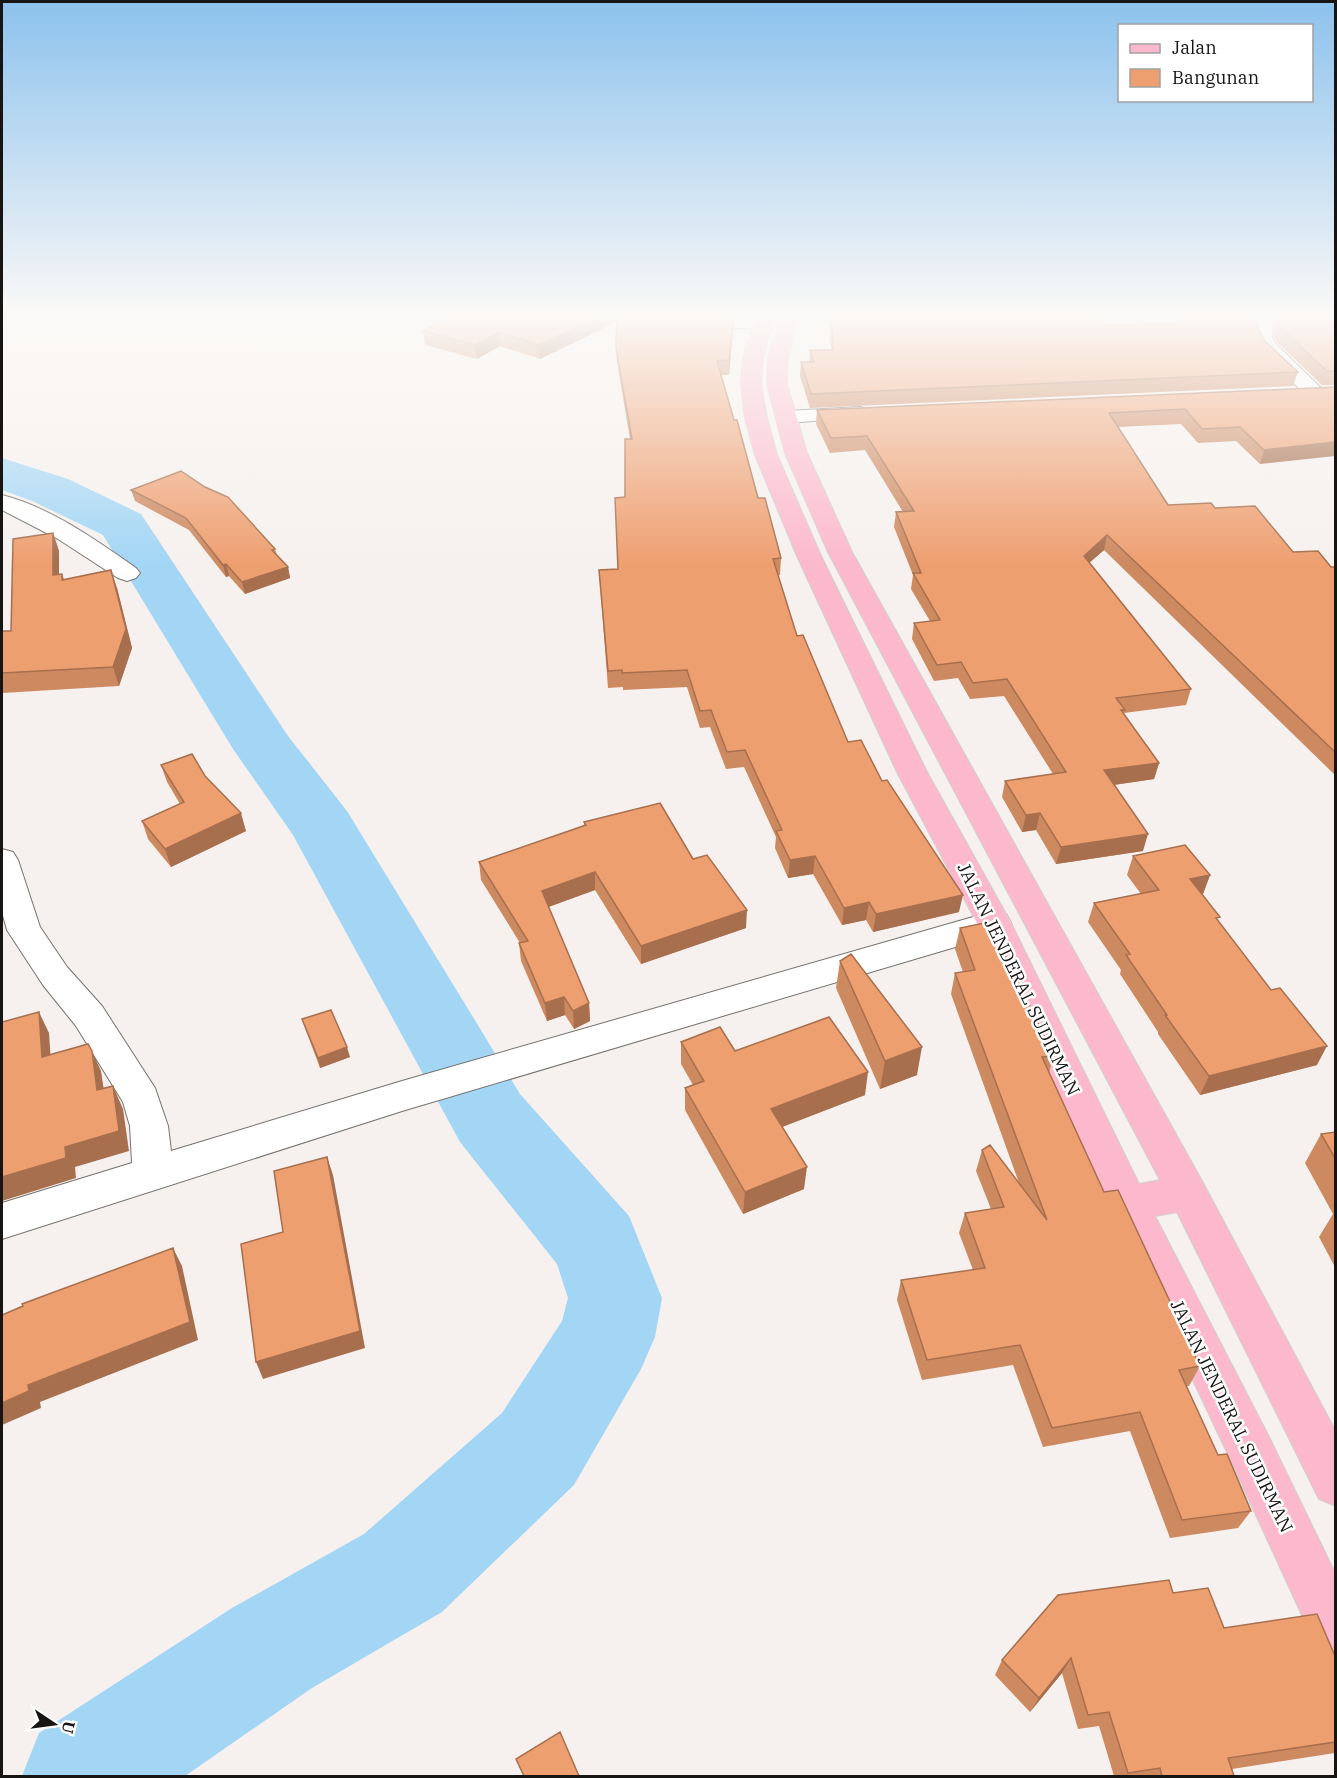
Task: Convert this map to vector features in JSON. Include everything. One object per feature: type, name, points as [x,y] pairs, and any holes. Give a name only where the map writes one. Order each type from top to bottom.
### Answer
[{"type":"main road","name":"JALAN JENDERAL SUDIRMAN","points":[[753,398],[766,455],[825,554],[1188,1193],[1335,1482]]},
{"type":"main road","name":"JALAN JENDERAL SUDIRMAN","points":[[781,398],[825,554],[912,772],[994,923],[1128,1203],[1251,1451],[1335,1632]]},
{"type":"main road","points":[[1128,1203],[1188,1193]]},
{"type":"street","points":[[787,417],[885,411]]},
{"type":"street","points":[[2,502],[40,518],[85,543],[127,573]]},
{"type":"street","points":[[5,878],[24,930],[55,976],[89,1016],[141,1099],[149,1126],[153,1173]]},
{"type":"street","points":[[2,1221],[402,1096],[994,923]]},
{"type":"building","points":[[625,398],[728,398],[734,420],[737,420],[758,498],[765,498],[781,558],[773,559],[797,636],[803,635],[848,742],[861,740],[882,781],[887,780],[963,895],[876,914],[869,902],[844,908],[815,856],[790,860],[776,831],[782,830],[745,750],[727,752],[711,710],[700,711],[687,670],[622,673],[622,670],[608,671],[599,570],[618,569],[615,498],[625,497],[625,439],[632,439]]},
{"type":"building","points":[[1088,398],[1335,398],[1335,442],[1264,450],[1240,427],[1202,429],[1185,409],[1109,413],[1168,505],[1211,503],[1215,508],[1255,506],[1293,552],[1318,551],[1331,567],[1335,567],[1335,752],[1107,535],[1084,556],[1191,689],[1116,698],[1125,710],[1121,710],[1159,763],[1104,770],[1148,834],[1061,847],[1040,813],[1026,815],[1005,781],[1066,772],[1007,679],[973,683],[961,662],[937,665],[914,623],[940,620],[913,573],[921,573],[896,512],[914,511],[867,436],[831,438],[817,410]]},
{"type":"building","points":[[181,471],[205,487],[228,497],[275,549],[272,550],[288,567],[242,582],[226,564],[223,565],[186,518],[131,490]]},
{"type":"building","points":[[53,533],[53,575],[62,574],[62,580],[111,570],[126,629],[113,667],[2,673],[2,631],[11,631],[13,539]]},
{"type":"building","points":[[192,754],[205,776],[241,813],[165,849],[142,821],[184,802],[161,765]]},
{"type":"building","points":[[660,803],[693,859],[707,855],[747,910],[641,946],[595,872],[542,891],[589,1003],[573,1011],[564,997],[545,1003],[519,943],[528,941],[479,862],[586,825],[584,822]]},
{"type":"building","points":[[1185,845],[1210,875],[1190,879],[1220,917],[1216,918],[1271,990],[1280,988],[1327,1046],[1209,1076],[1165,1015],[1167,1015],[1126,955],[1130,954],[1094,903],[1159,890],[1133,856]]},
{"type":"building","points":[[989,922],[1054,1056],[1042,1057],[1104,1192],[1118,1190],[1200,1366],[1179,1370],[1218,1455],[1227,1454],[1251,1511],[1182,1520],[1140,1412],[1052,1428],[1020,1345],[927,1360],[901,1280],[985,1268],[965,1213],[1004,1207],[982,1150],[990,1145],[1047,1220],[955,973],[975,970],[960,928]]},
{"type":"building","points":[[851,954],[922,1047],[885,1061],[840,961]]},
{"type":"building","points":[[331,1010],[347,1047],[318,1058],[302,1019]]},
{"type":"building","points":[[39,1012],[42,1057],[88,1044],[92,1051],[97,1090],[113,1086],[119,1131],[65,1147],[66,1158],[2,1177],[2,1022]]},
{"type":"building","points":[[829,1017],[868,1072],[771,1109],[807,1167],[745,1192],[685,1088],[704,1081],[681,1042],[720,1027],[735,1051]]},
{"type":"building","points":[[1335,1132],[1335,1158],[1321,1134]]},
{"type":"building","points":[[327,1157],[360,1331],[256,1362],[241,1244],[283,1232],[274,1171]]},
{"type":"building","points":[[173,1248],[190,1322],[28,1385],[29,1391],[2,1403],[2,1315],[23,1306],[22,1304]]},
{"type":"building","points":[[1169,1580],[1173,1593],[1208,1588],[1224,1628],[1317,1614],[1335,1656],[1335,1742],[1228,1758],[1234,1776],[1162,1776],[1160,1768],[1128,1773],[1109,1712],[1088,1715],[1071,1658],[1039,1698],[1002,1660],[1058,1595]]},
{"type":"building","points":[[560,1732],[579,1776],[524,1776],[516,1759]]},
{"type":"waterway","points":[[2,473],[50,490],[123,525],[265,749],[323,827],[490,1118],[597,1245],[615,1298],[607,1337],[538,1449],[403,1573],[272,1648],[82,1776]]}]
